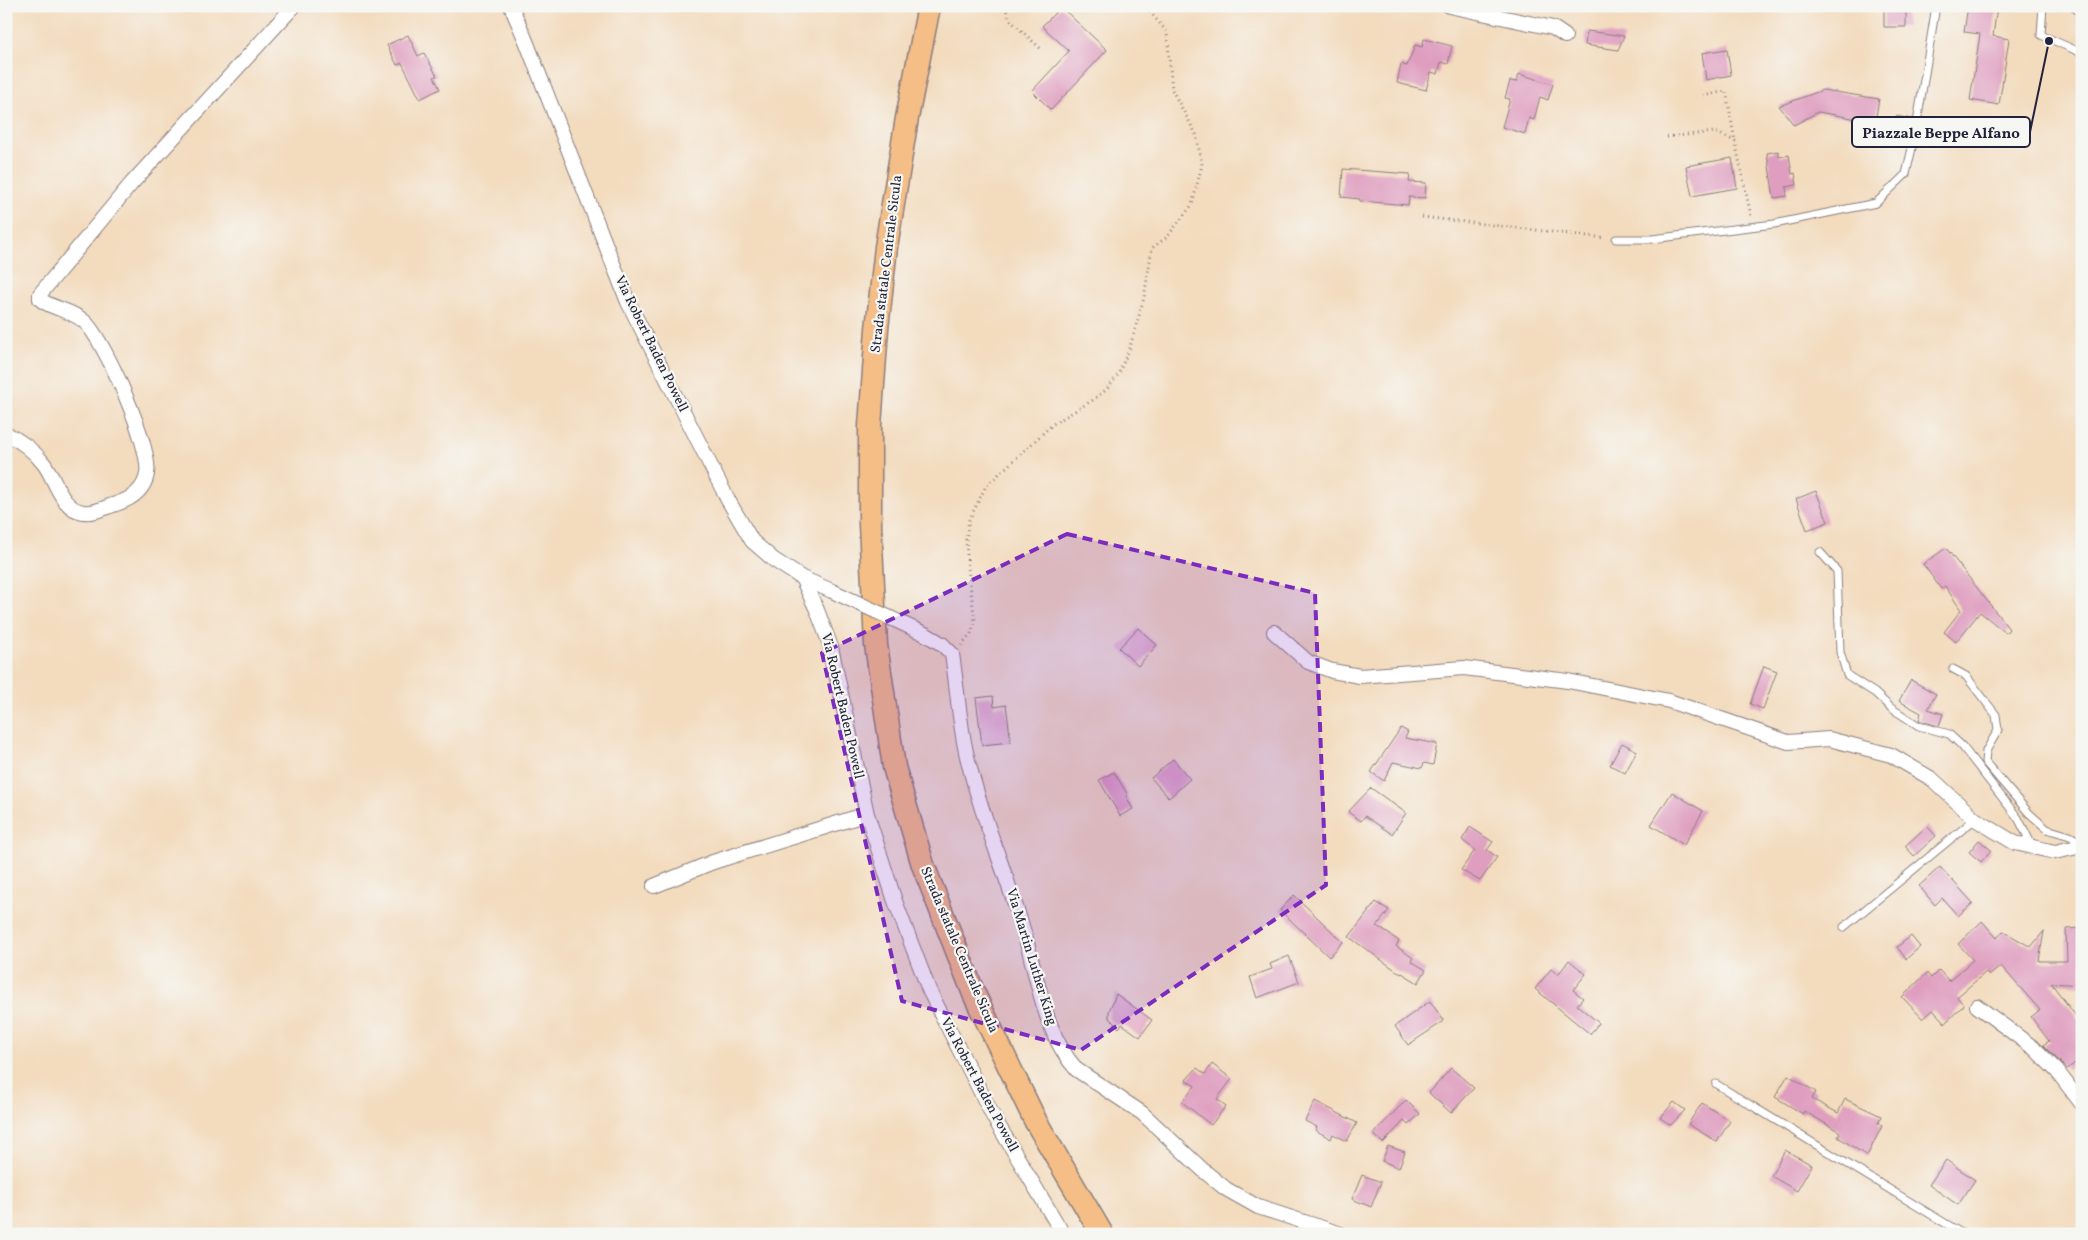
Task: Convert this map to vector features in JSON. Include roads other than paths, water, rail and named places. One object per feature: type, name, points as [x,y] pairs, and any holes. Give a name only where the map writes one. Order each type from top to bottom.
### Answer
[{"type":"main road","name":"Strada statale Centrale Sicula","points":[[929,6],[907,118],[886,247],[877,329],[870,426],[870,524],[876,645],[894,767],[923,865],[982,1011],[1036,1122],[1102,1234]]},
{"type":"street","points":[[6,434],[23,443],[35,453],[45,465],[63,498],[76,510],[85,513],[95,511],[126,500],[138,492],[147,474],[145,449],[113,370],[86,323],[76,315],[44,302],[40,299],[40,294],[131,184],[294,6]]},
{"type":"street","name":"Via Robert Baden Powell","points":[[511,6],[628,302],[697,440],[752,541],[774,560],[802,578],[831,647],[867,814],[895,902],[930,990],[994,1118],[1063,1234]]},
{"type":"street","points":[[1449,6],[1553,28],[1565,36]]},
{"type":"street","points":[[2078,6],[2082,10]]},
{"type":"street","name":"Via Martin Luther King","points":[[802,578],[925,634],[942,644],[952,654],[966,750],[972,776],[991,840],[1004,870],[1024,931],[1049,1019],[1069,1060],[1078,1070],[1142,1113],[1226,1188],[1258,1207],[1341,1234]]},
{"type":"street","points":[[1274,632],[1308,662],[1332,671],[1360,676],[1464,668],[1568,681],[1669,701],[1788,742],[1829,739],[1890,755],[1932,780],[1975,818],[2015,843],[2055,852],[2082,845]]},
{"type":"street","points":[[654,886],[713,862],[867,814]]},
{"type":"street","points":[[1976,1006],[2035,1049],[2057,1071],[2082,1104]]},
{"type":"lane","points":[[1616,239],[1652,239],[1754,226],[1876,203],[1906,174],[1915,134],[1936,6]]},
{"type":"lane","points":[[2043,6],[2041,35],[2082,54]]},
{"type":"lane","points":[[1820,552],[1836,571],[1840,652],[1847,675],[1919,726],[1949,734],[1962,746],[2018,818],[2033,847]]},
{"type":"lane","points":[[1953,669],[1966,676],[1996,715],[1998,730],[1986,751],[1985,762],[2030,813],[2047,829],[2070,836],[2082,845]]},
{"type":"lane","points":[[1844,927],[1975,818]]},
{"type":"lane","points":[[1716,1084],[1963,1234]]},
{"type":"place","name":"Piazzale Beppe Alfano","points":[[2049,41]]}]
